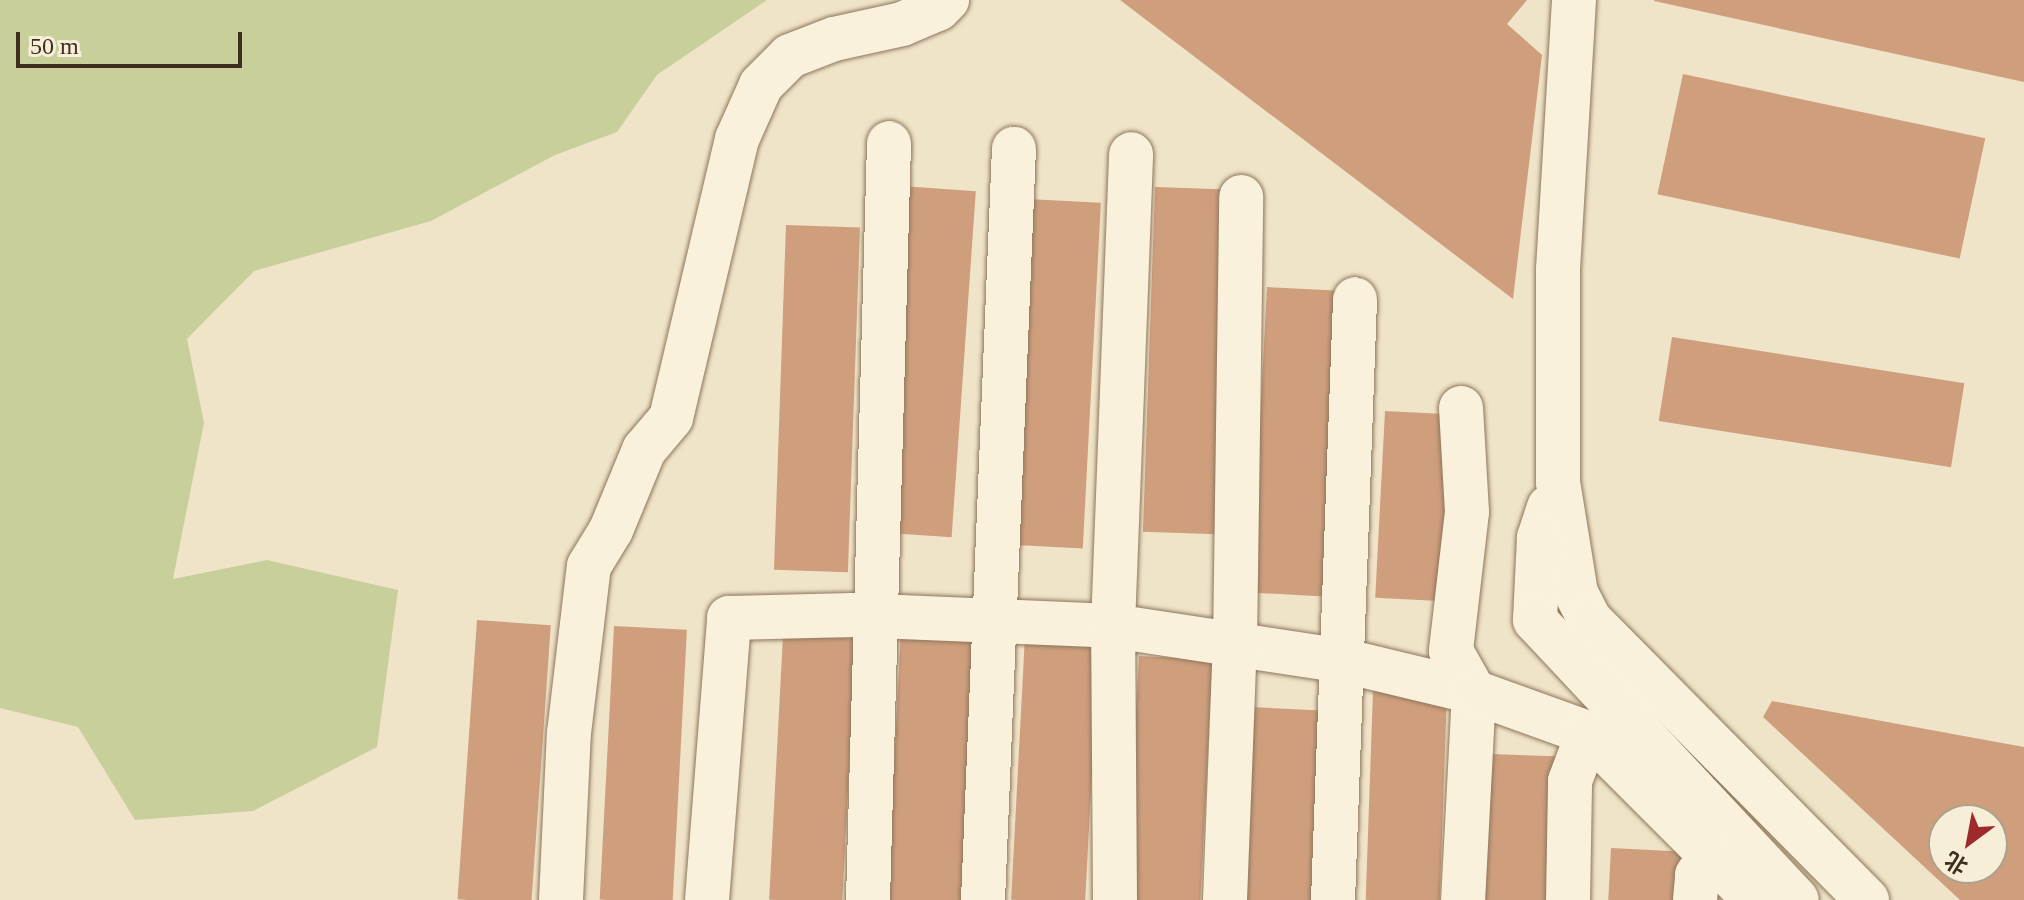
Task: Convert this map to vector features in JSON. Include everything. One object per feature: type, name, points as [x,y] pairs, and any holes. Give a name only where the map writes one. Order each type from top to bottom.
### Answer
[{"type":"street","points":[[561,900],[569,733],[589,566],[611,530],[644,450],[671,418],[737,139],[761,85],[790,56],[834,39],[902,24],[938,9],[947,0]]},
{"type":"street","points":[[1574,0],[1558,270],[1558,482],[1565,550],[1576,593],[1590,620],[1867,900]]},
{"type":"street","points":[[868,900],[889,143]]},
{"type":"street","points":[[983,900],[997,621],[1014,149]]},
{"type":"street","points":[[1115,900],[1113,626],[1131,154]]},
{"type":"street","points":[[1225,900],[1235,645],[1241,197]]},
{"type":"street","points":[[1333,900],[1345,661],[1355,299]]},
{"type":"street","points":[[1461,408],[1467,512],[1451,651],[1474,692],[1463,900]]},
{"type":"street","points":[[1558,482],[1539,538],[1535,620],[1797,900]]},
{"type":"street","points":[[707,900],[729,618],[875,617],[1113,626],[1345,661],[1474,692],[1588,733],[1755,900]]},
{"type":"street","points":[[1568,900],[1570,781],[1588,733]]},
{"type":"street","points":[[1695,900],[1697,875],[1711,856]]},
{"type":"green space","points":[[0,0],[767,0],[657,75],[617,132],[555,155],[431,221],[254,271],[187,339],[204,423],[173,579],[267,560],[398,590],[377,747],[253,811],[135,820],[78,727],[0,708]]},
{"type":"building","points":[[1120,0],[1527,0],[1507,24],[1542,55],[1513,299]]},
{"type":"building","points":[[1654,0],[2024,0],[2024,82],[1654,1]]},
{"type":"building","points":[[1683,74],[1985,138],[1960,259],[1657,194]]},
{"type":"building","points":[[902,186],[976,191],[952,537],[878,532]]},
{"type":"building","points":[[1155,187],[1229,190],[1217,534],[1143,532]]},
{"type":"building","points":[[1027,199],[1101,203],[1083,548],[1009,545]]},
{"type":"building","points":[[786,225],[860,228],[848,572],[774,570]]},
{"type":"building","points":[[1267,287],[1340,291],[1324,596],[1251,593]]},
{"type":"building","points":[[1672,337],[1964,383],[1951,467],[1659,421]]},
{"type":"building","points":[[1385,411],[1459,415],[1449,602],[1375,598]]},
{"type":"building","points":[[477,620],[551,625],[532,900],[457,899]]},
{"type":"building","points":[[614,626],[687,630],[673,900],[600,900]]},
{"type":"building","points":[[901,631],[975,635],[961,900],[887,900]]},
{"type":"building","points":[[783,635],[856,639],[842,900],[769,900]]},
{"type":"building","points":[[1025,635],[1099,639],[1085,900],[1011,900]]},
{"type":"building","points":[[1139,656],[1213,660],[1200,900],[1126,900]]},
{"type":"building","points":[[1373,691],[1447,694],[1440,900],[1366,900]]},
{"type":"building","points":[[1772,701],[2024,747],[2024,900],[1960,900],[1943,884],[2008,884],[2008,804],[1928,804],[1928,870],[1763,717]]},
{"type":"building","points":[[1252,707],[1326,711],[1316,900],[1242,900]]},
{"type":"building","points":[[1490,754],[1564,757],[1559,900],[1485,900]]},
{"type":"building","points":[[1611,848],[1685,852],[1682,900],[1608,900]]}]
